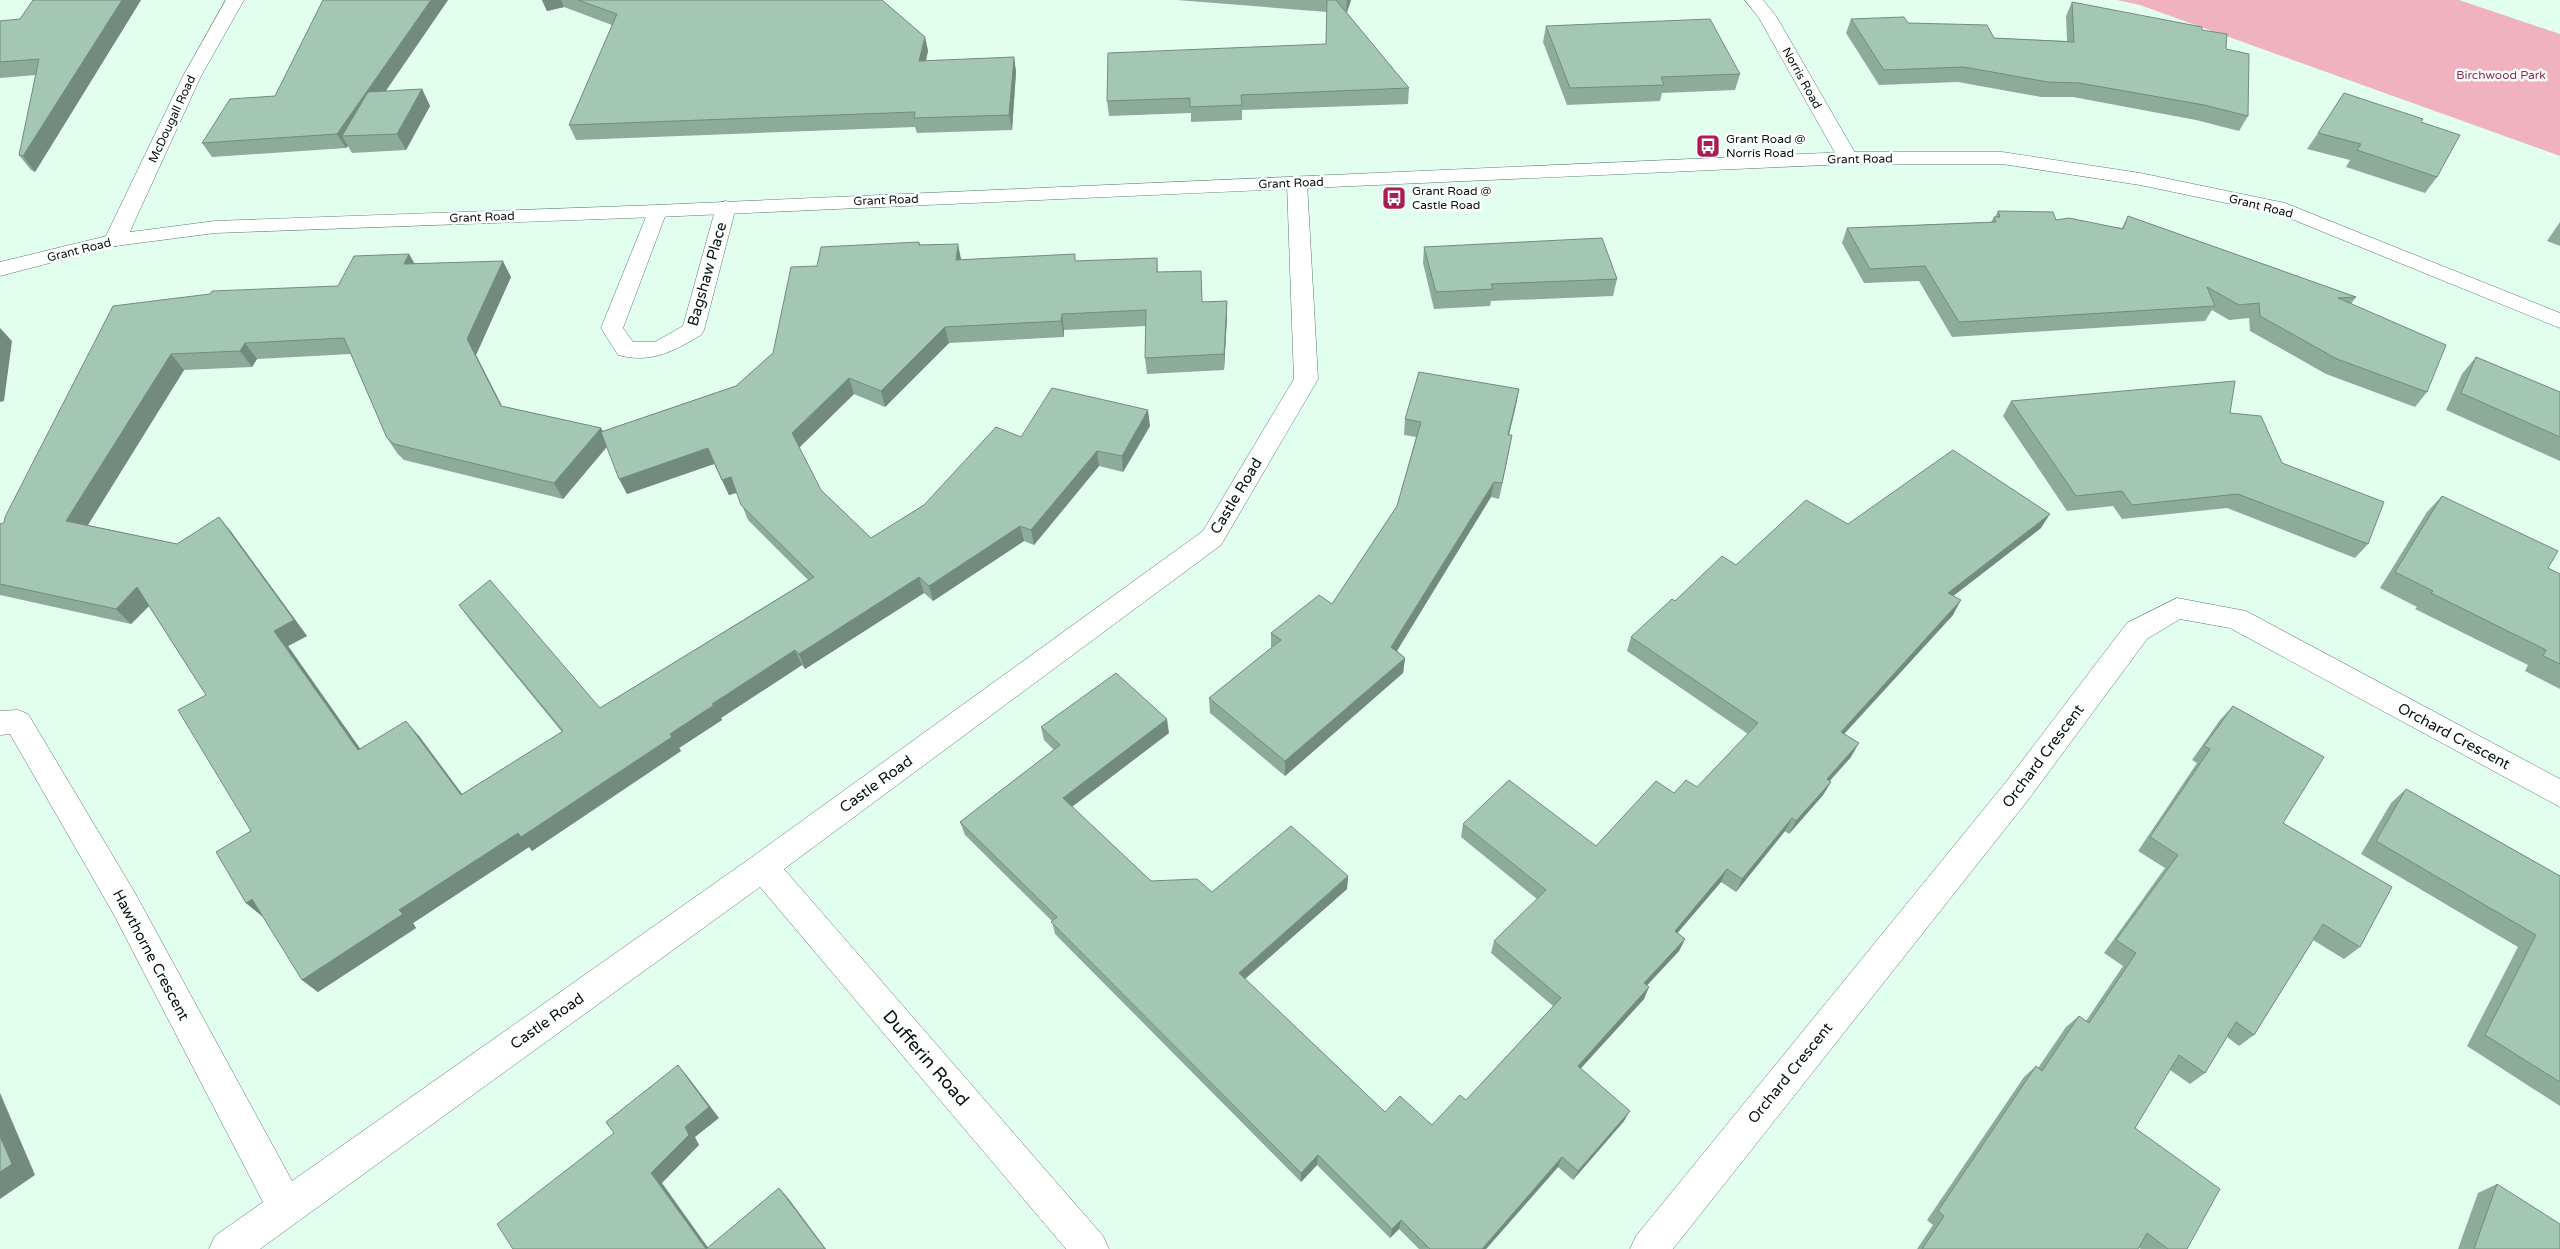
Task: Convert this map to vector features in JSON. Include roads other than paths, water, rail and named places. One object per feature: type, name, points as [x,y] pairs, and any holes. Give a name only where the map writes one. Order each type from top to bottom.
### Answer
[{"type":"street","name":"McDougall Road","points":[[115,240],[192,76],[235,0]]},
{"type":"street","name":"Norris Road","points":[[1754,0],[1767,16],[1848,158]]},
{"type":"street","name":"Grant Road","points":[[0,269],[115,240],[215,228],[657,211],[1848,158],[2002,158],[2140,179],[2285,209],[2560,321]]},
{"type":"street","name":"Castle Road","points":[[228,1249],[763,867],[1212,538],[1306,379],[1297,183]]},
{"type":"street","name":"Bagshaw Place","points":[[657,211],[612,328],[626,350],[660,349],[693,330],[726,207]]},
{"type":"street","name":"Orchard Crescent","points":[[1649,1249],[2017,791],[2137,631],[2177,608],[2236,619],[2560,794]]},
{"type":"street","name":"Hawthorne Crescent","points":[[0,723],[18,722],[124,903],[286,1207]]},
{"type":"street","name":"Dufferin Road","points":[[763,867],[1090,1249]]},
{"type":"place","name":"Grant Road @ Norris Road","points":[[1708,146]]},
{"type":"place","name":"Grant Road @ Castle Road","points":[[1394,198]]},
{"type":"park label","name":"Birchwood Park","points":[[2501,75]]}]
